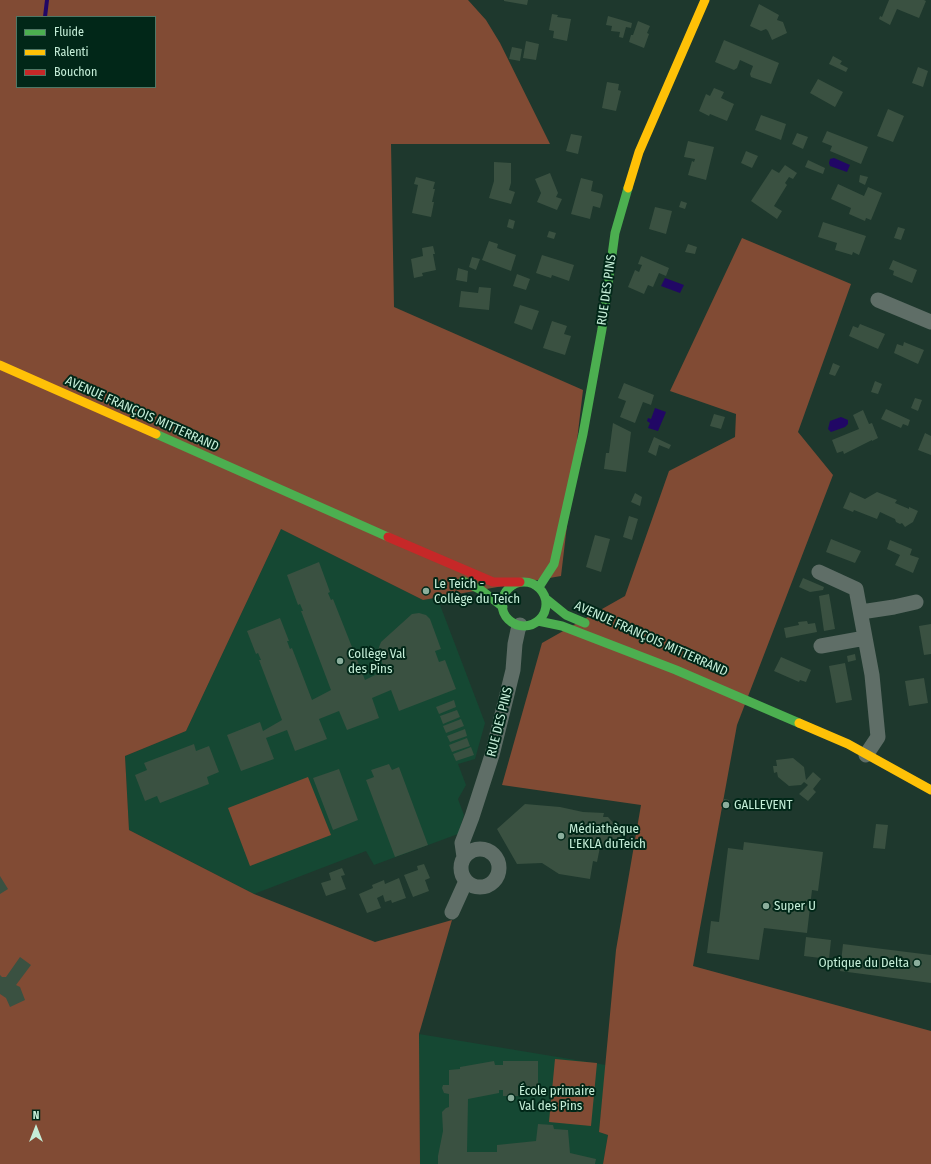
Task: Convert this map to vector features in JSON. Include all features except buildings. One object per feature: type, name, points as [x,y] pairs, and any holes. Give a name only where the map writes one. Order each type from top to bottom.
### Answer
[{"type":"main road","name":"RUE DES PINS","points":[[539,587],[554,564],[583,434],[602,329],[615,233],[639,152],[705,0]]},
{"type":"main road","name":"AVENUE FRANÇOIS MITTERRAND","points":[[0,365],[493,582],[520,582]]},
{"type":"main road","name":"AVENUE FRANÇOIS MITTERRAND","points":[[273,486],[369,537],[438,568]]},
{"type":"main road","points":[[458,578],[481,590],[502,607]]},
{"type":"main road","points":[[520,582],[533,584],[539,587],[546,598],[545,610],[538,621],[526,625],[520,625],[508,619],[502,607],[502,600],[508,588],[520,582]]},
{"type":"main road","name":"AVENUE FRANÇOIS MITTERRAND","points":[[546,598],[566,615],[594,628]]},
{"type":"main road","name":"AVENUE FRANÇOIS MITTERRAND","points":[[538,621],[562,626],[676,670],[848,744],[931,790]]},
{"type":"main road","name":"AVENUE FRANÇOIS MITTERRAND","points":[[630,643],[681,664],[770,711]]},
{"type":"street","points":[[878,300],[931,322]]},
{"type":"street","points":[[820,572],[856,589],[872,675],[878,737],[866,755]]},
{"type":"street","points":[[861,612],[916,602]]},
{"type":"street","name":"RUE DES PINS","points":[[464,857],[462,843],[492,755],[513,670],[515,644],[520,625]]},
{"type":"street","points":[[821,646],[865,638]]},
{"type":"street","name":"RUE DES PINS","points":[[472,817],[475,837],[482,849]]},
{"type":"street","points":[[482,849],[492,854],[496,858],[498,864],[497,876],[494,881],[483,887],[477,887],[466,881],[462,875],[461,863],[464,857],[474,850],[482,849]]},
{"type":"street","points":[[452,912],[466,881]]},
{"type":"shaded area","points":[[0,0],[468,0],[486,20],[500,43],[550,144],[391,144],[394,307],[583,390],[561,576],[423,600],[281,529],[186,731],[125,756],[129,830],[254,894],[375,942],[452,920],[419,1034],[420,1164],[0,1164]]},
{"type":"shaded area","points":[[834,158],[850,165],[847,172],[830,166],[830,159]]},
{"type":"shaded area","points":[[742,238],[851,284],[798,432],[833,475],[737,725],[693,966],[931,1031],[931,1164],[603,1164],[608,1135],[599,1132],[616,950],[641,805],[502,785],[542,643],[625,596],[669,471],[735,437],[736,414],[670,391]]},
{"type":"shaded area","points":[[665,278],[684,285],[680,293],[661,286]]},
{"type":"shaded area","points":[[655,408],[666,412],[658,431],[648,428],[650,423],[647,421],[648,418],[651,419]]},
{"type":"shaded area","points":[[841,417],[848,420],[848,424],[845,427],[831,432],[828,429],[830,421]]},
{"type":"shaded area","name":"Collège Val des Pins","points":[[281,529],[423,600],[437,597],[485,723],[475,759],[458,764],[466,785],[458,799],[464,815],[458,834],[374,865],[366,851],[254,894],[129,830],[125,756],[186,731]]},
{"type":"shaded area","points":[[308,777],[331,835],[250,866],[228,808]]},
{"type":"shaded area","name":"École primaire Val des Pins","points":[[419,1034],[606,1065],[599,1132],[608,1135],[603,1164],[420,1164]]},
{"type":"shaded area","points":[[555,1059],[597,1063],[591,1126],[549,1122]]},
{"type":"waterway","points":[[45,16],[47,0]]},
{"type":"traffic: fast","points":[[539,587],[554,564],[583,434],[602,329],[615,233],[628,188]]},
{"type":"traffic: fast","points":[[156,434],[388,537]]},
{"type":"traffic: fast","points":[[463,581],[481,590],[503,607]]},
{"type":"traffic: fast","points":[[524,582],[536,586],[542,592],[546,604],[542,616],[536,622],[524,626],[512,622],[506,616],[502,604],[506,592],[512,586],[524,582]]},
{"type":"traffic: fast","points":[[545,598],[566,615],[585,623]]},
{"type":"traffic: fast","points":[[538,621],[562,626],[676,670],[799,723]]},
{"type":"traffic: slow","points":[[628,188],[639,152],[705,0]]},
{"type":"traffic: slow","points":[[0,365],[156,434]]},
{"type":"traffic: slow","points":[[799,723],[848,744],[931,790]]},
{"type":"traffic: jam","points":[[388,537],[493,582],[520,582]]},
{"type":"place","name":"Le Teich - Collège du Teich","points":[[426,591]]},
{"type":"place","name":"Collège Val des Pins","points":[[340,661]]},
{"type":"place","name":"GALLEVENT","points":[[726,805]]},
{"type":"place","name":"Médiathèque L'EKLA duTeich","points":[[561,836]]},
{"type":"place","name":"Super U","points":[[766,906]]},
{"type":"place","name":"Optique du Delta","points":[[917,963]]},
{"type":"place","name":"École primaire Val des Pins","points":[[511,1098]]}]
